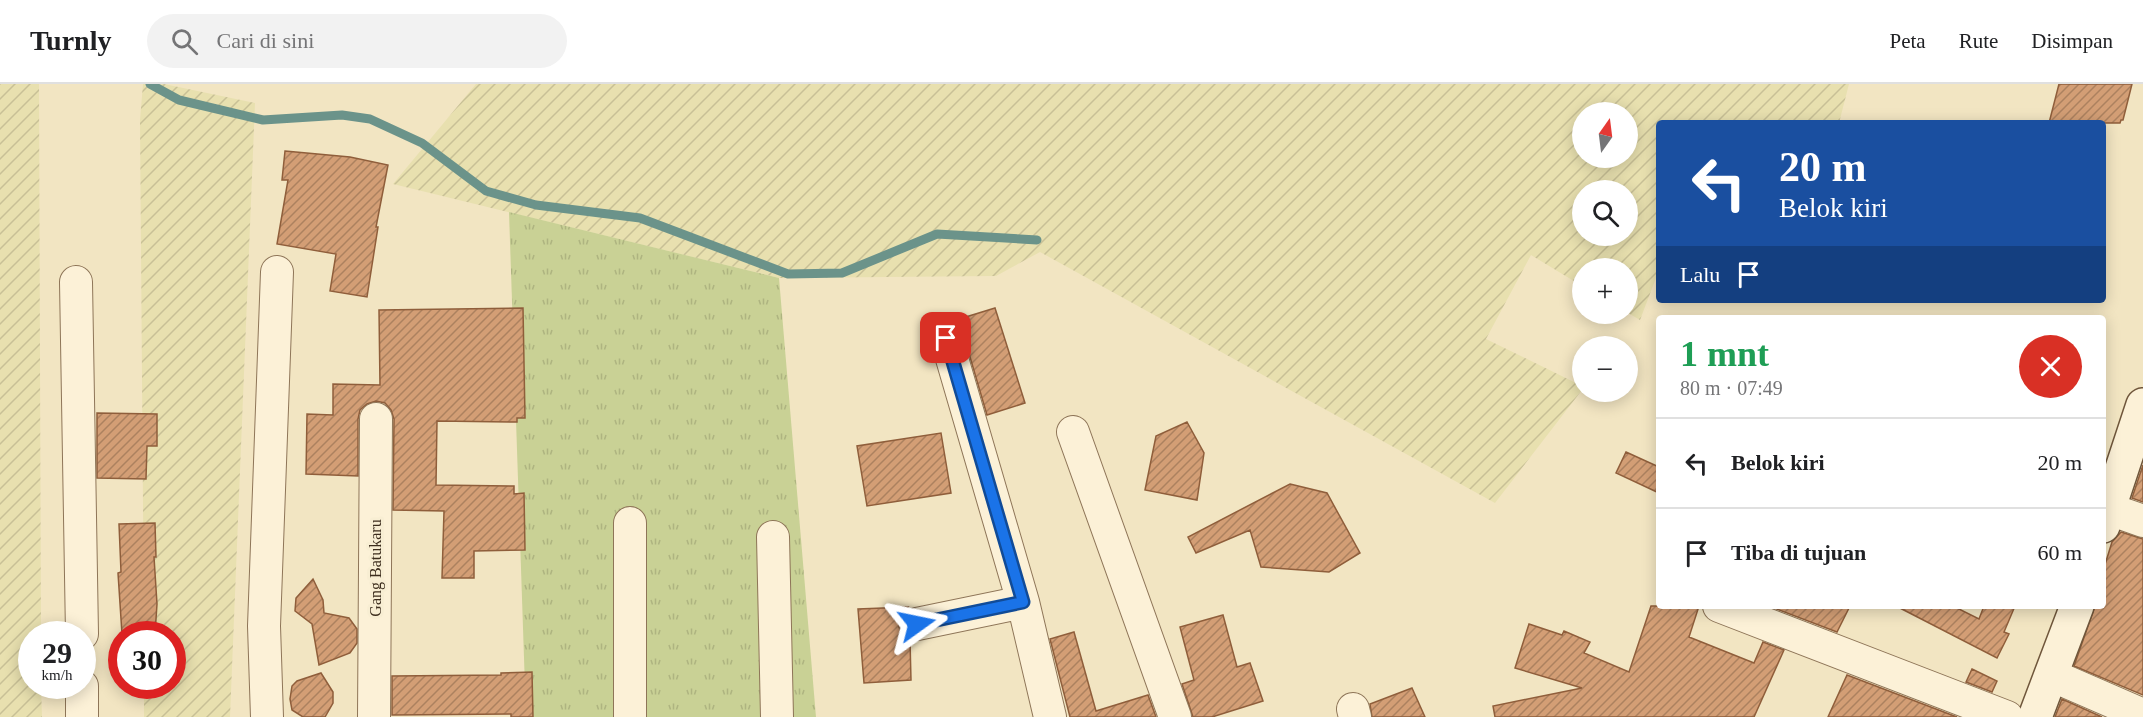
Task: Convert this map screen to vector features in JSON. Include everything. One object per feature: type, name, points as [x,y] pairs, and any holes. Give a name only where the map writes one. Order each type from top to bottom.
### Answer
[{"type":"street","points":[[267,717],[264,626],[277,272]]},
{"type":"street","points":[[76,282],[82,621]]},
{"type":"street","points":[[946,338],[1023,602],[1050,717]]},
{"type":"street","points":[[2143,405],[2106,518],[2143,521]]},
{"type":"street","name":"Gang Batukaru","points":[[374,717],[376,419]]},
{"type":"street","points":[[1073,432],[1175,717]]},
{"type":"street","points":[[630,523],[630,717]]},
{"type":"street","points":[[773,537],[777,717]]},
{"type":"street","points":[[917,624],[1023,602]]},
{"type":"street","points":[[1727,609],[2007,717]]},
{"type":"street","points":[[2035,717],[2072,609]]},
{"type":"street","points":[[2051,675],[2143,715]]},
{"type":"street","points":[[82,699],[82,717]]},
{"type":"shaded area","points":[[0,84],[39,84],[41,621],[18,621],[18,699],[41,699],[42,717],[0,717]]},
{"type":"shaded area","points":[[143,84],[164,84],[255,103],[230,717],[144,717],[144,699],[186,699],[186,621],[144,621],[140,120]]},
{"type":"shaded area","points":[[476,84],[1849,84],[1840,120],[1656,120],[1656,278],[1640,320],[1638,319],[1638,258],[1572,258],[1572,280],[1531,255],[1486,339],[1572,381],[1573,402],[1495,503],[1040,252],[996,276],[779,278],[393,184]]},
{"type":"green space","points":[[509,212],[779,278],[816,717],[526,717]]},
{"type":"building","points":[[2059,84],[2132,84],[2123,120],[2120,123],[2106,123],[2106,120],[2050,120]]},
{"type":"building","points":[[285,151],[350,157],[388,165],[376,227],[378,227],[367,297],[330,291],[336,254],[277,244],[288,180],[282,180]]},
{"type":"building","points":[[523,308],[525,418],[517,418],[517,422],[437,421],[436,485],[514,486],[514,494],[524,493],[525,550],[474,551],[474,578],[442,578],[444,511],[393,510],[394,419],[391,410],[385,403],[376,401],[360,410],[358,476],[306,474],[307,414],[333,415],[333,384],[380,385],[379,310]]},
{"type":"building","points":[[995,308],[1025,403],[987,415],[963,333],[956,320]]},
{"type":"building","points":[[97,413],[157,414],[157,446],[147,446],[146,479],[97,478]]},
{"type":"building","points":[[1187,422],[1204,453],[1197,500],[1145,490],[1156,436]]},
{"type":"building","points":[[941,433],[951,493],[867,506],[857,446]]},
{"type":"building","points":[[1626,452],[1656,466],[1656,492],[1616,473]]},
{"type":"building","points":[[2143,465],[2143,502],[2132,498]]},
{"type":"building","points":[[1290,484],[1327,493],[1360,553],[1329,572],[1261,567],[1250,530],[1196,553],[1188,537]]},
{"type":"building","points":[[155,523],[156,621],[121,621],[118,573],[121,572],[119,524]]},
{"type":"building","points":[[2121,532],[2143,539],[2143,695],[2074,666],[2094,609],[2106,609],[2106,561],[2112,542]]},
{"type":"building","points":[[313,579],[323,600],[324,613],[349,618],[357,629],[357,643],[350,653],[319,665],[312,624],[295,611],[296,598]]},
{"type":"building","points":[[1651,606],[1656,606],[1656,609],[1698,609],[1689,637],[1754,663],[1763,642],[1784,650],[1754,717],[1495,717],[1493,706],[1582,688],[1515,668],[1529,624],[1562,635],[1564,631],[1590,642],[1584,653],[1629,672]]},
{"type":"building","points":[[908,607],[900,618],[899,627],[903,635],[910,640],[911,680],[864,683],[858,609]]},
{"type":"building","points":[[1777,609],[1848,609],[1837,632]]},
{"type":"building","points":[[1902,609],[1959,609],[1979,619],[1983,609],[2014,609],[2004,632],[2009,634],[1997,658]]},
{"type":"building","points":[[1223,615],[1237,667],[1250,663],[1263,701],[1212,717],[1193,717],[1182,684],[1194,680],[1180,627]]},
{"type":"building","points":[[1074,632],[1096,711],[1148,695],[1156,717],[1070,717],[1050,639]]},
{"type":"building","points":[[1972,669],[1997,681],[1992,692],[1966,682]]},
{"type":"building","points":[[532,672],[533,717],[511,717],[511,714],[392,715],[392,676],[501,675],[501,673]]},
{"type":"building","points":[[321,673],[333,692],[333,703],[325,717],[303,717],[292,710],[290,699],[292,686],[297,681]]},
{"type":"building","points":[[1847,675],[1949,714],[1957,717],[1828,717]]},
{"type":"building","points":[[1412,688],[1425,717],[1372,717],[1370,704]]},
{"type":"building","points":[[2062,699],[2102,717],[2055,717]]},
{"type":"waterway","points":[[150,84],[179,100],[263,120],[342,115],[370,119],[422,143],[486,191],[536,205],[640,218],[788,274],[842,273],[937,234],[1037,240]]},
{"type":"route","points":[[917,624],[1023,602],[946,338]]}]
